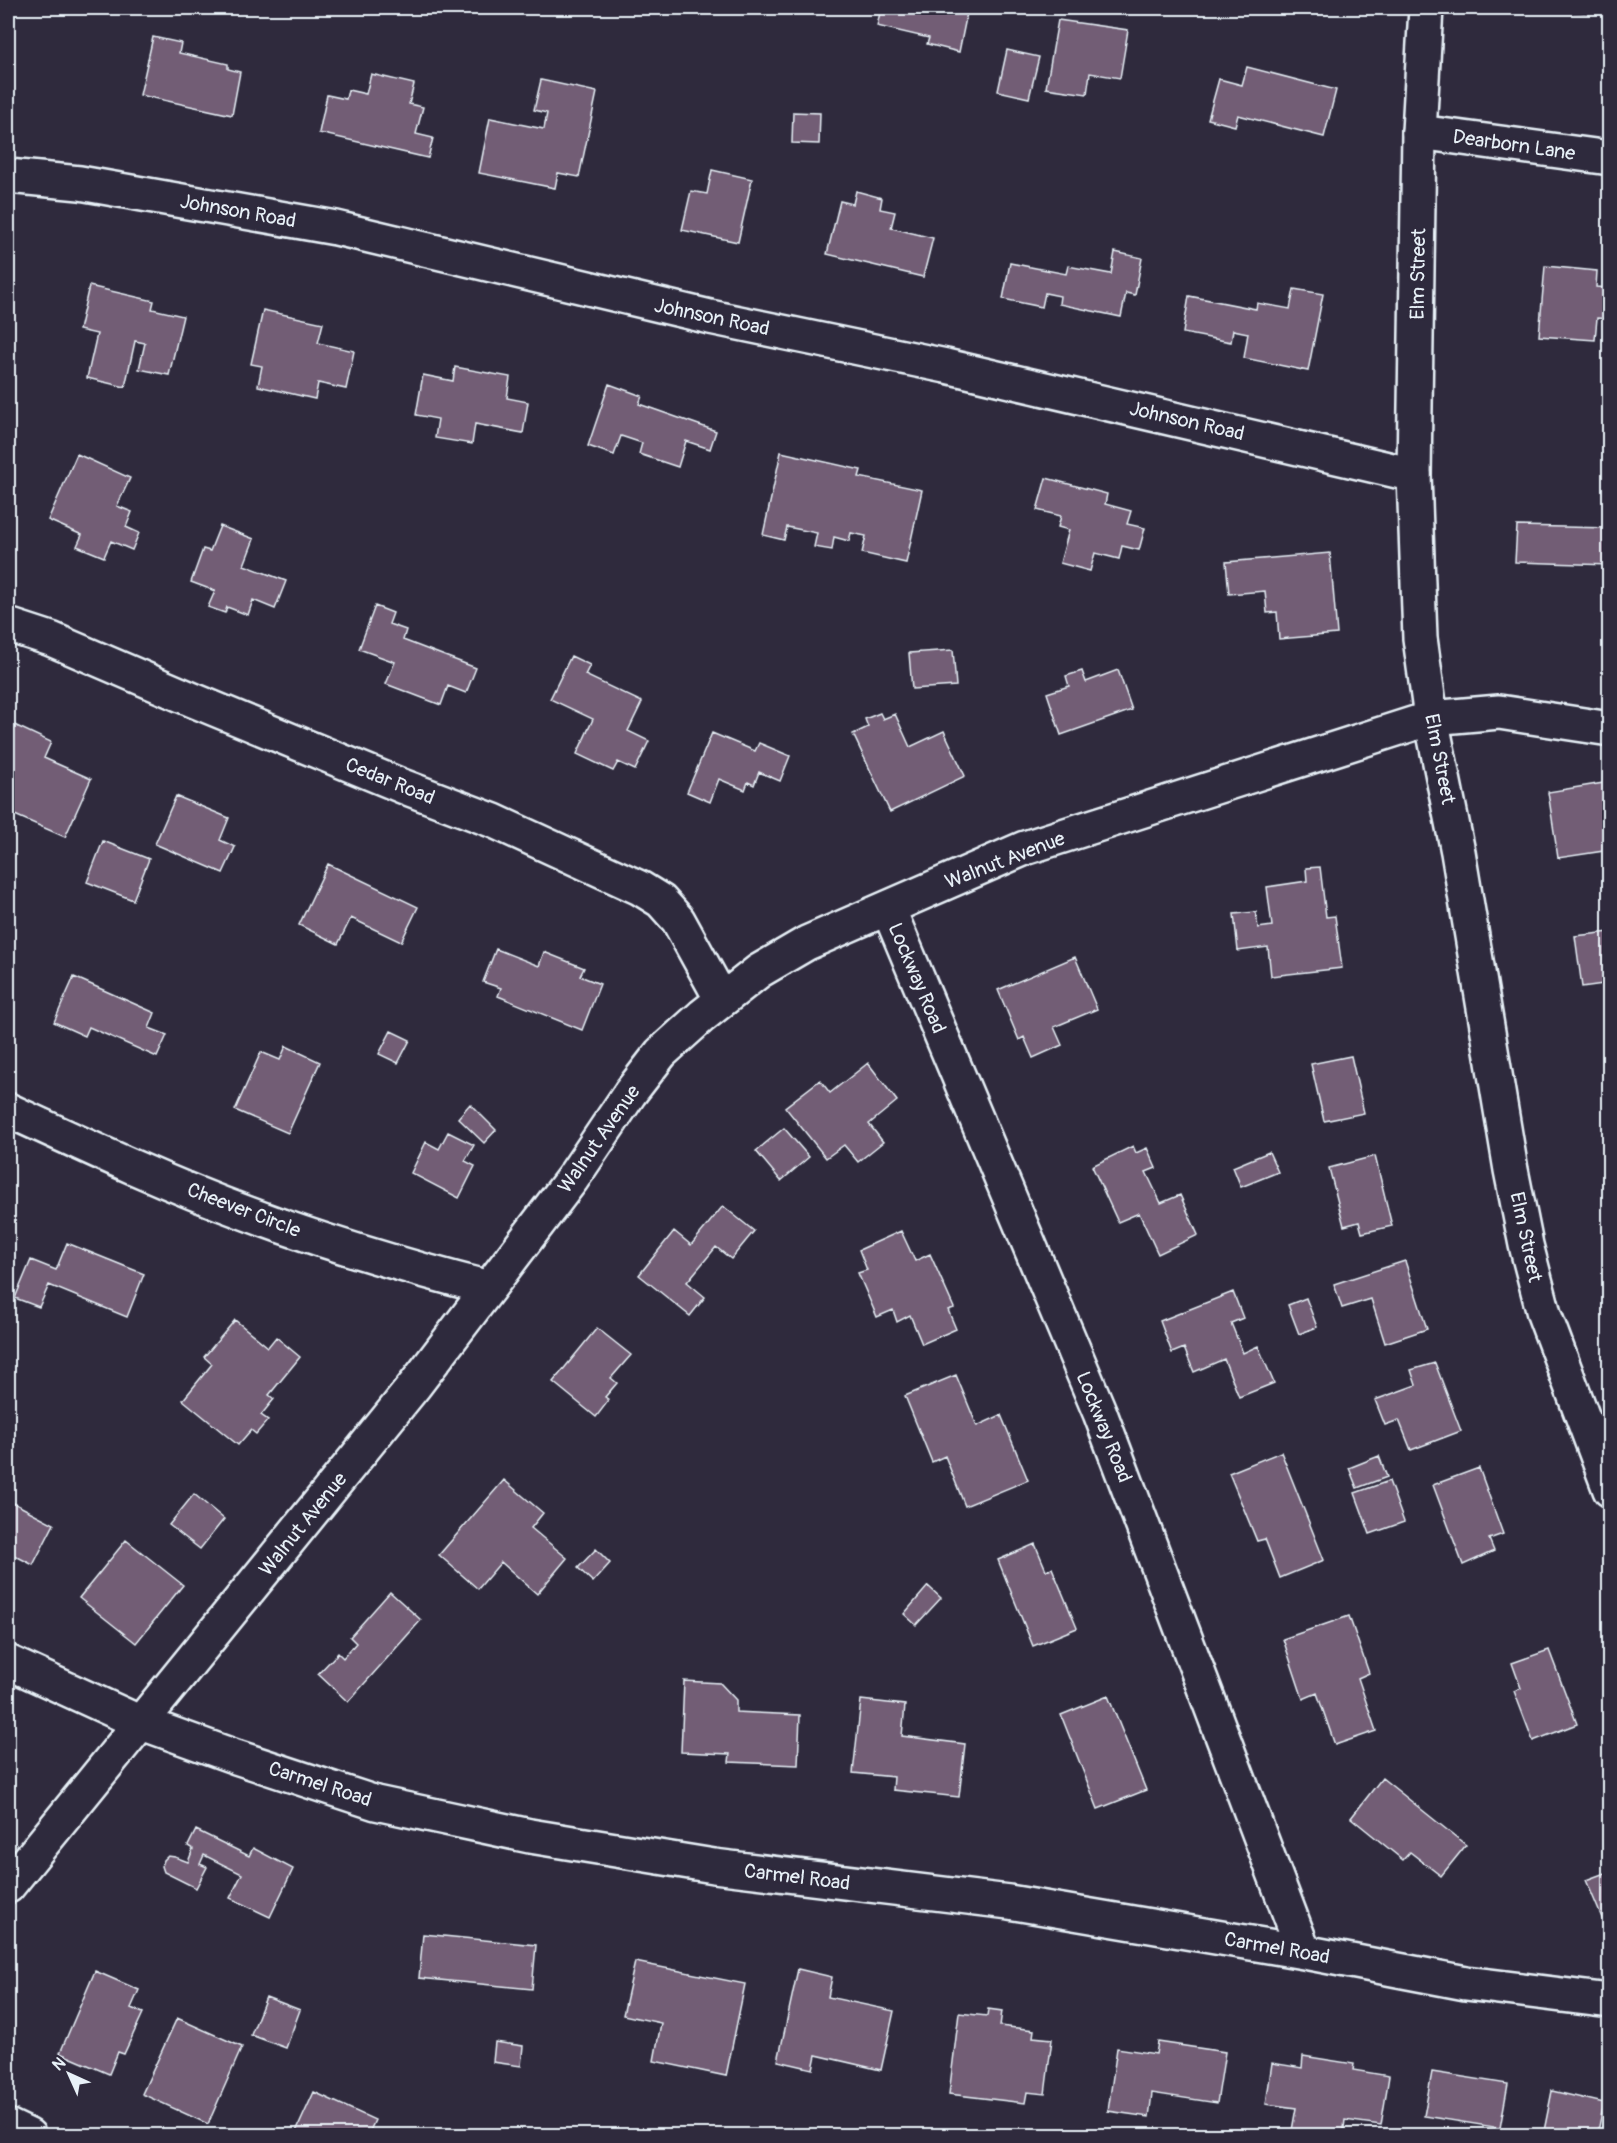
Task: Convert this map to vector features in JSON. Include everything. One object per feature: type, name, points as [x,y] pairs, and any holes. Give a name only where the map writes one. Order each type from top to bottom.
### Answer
[{"type":"street","name":"Elm Street","points":[[1426,8],[1419,132],[1414,475],[1420,638],[1431,718],[1458,852],[1509,1159],[1526,1245],[1544,1314],[1610,1490]]},
{"type":"street","name":"Dearborn Lane","points":[[1419,132],[1610,158]]},
{"type":"street","name":"Johnson Road","points":[[8,176],[80,183],[336,228],[710,317],[946,366],[1414,475]]},
{"type":"street","name":"Cedar Road","points":[[8,625],[51,639],[358,768],[494,821],[640,888],[661,902],[678,920],[722,1000]]},
{"type":"street","name":"Walnut Avenue","points":[[8,1886],[139,1722],[401,1403],[572,1179],[630,1093],[662,1053],[680,1035],[759,971],[807,943],[1025,848],[1431,718],[1499,712],[1610,729]]},
{"type":"street","name":"Lockway Road","points":[[888,908],[1100,1413],[1304,1952]]},
{"type":"street","name":"Cheever Circle","points":[[8,1110],[125,1164],[246,1214],[405,1266],[489,1288]]},
{"type":"street","name":"Carmel Road","points":[[8,1662],[139,1722],[236,1757],[376,1803],[530,1836],[714,1866],[1009,1902],[1304,1952],[1466,1983],[1610,2001]]},
{"type":"street","points":[[8,2126],[29,2136]]},
{"type":"building","points":[[881,8],[943,8],[967,13],[959,52],[927,44],[929,38],[877,26]]},
{"type":"building","points":[[1561,8],[1610,8],[1610,14],[1560,11]]},
{"type":"building","points":[[1058,20],[1128,30],[1120,78],[1090,73],[1087,94],[1046,88]]},
{"type":"building","points":[[153,37],[181,43],[179,53],[228,64],[228,69],[240,72],[232,115],[140,95]]},
{"type":"building","points":[[1007,50],[1039,57],[1029,98],[998,91]]},
{"type":"building","points":[[1247,67],[1336,90],[1324,137],[1238,115],[1235,126],[1208,119],[1219,79],[1242,85]]},
{"type":"building","points":[[371,74],[414,84],[409,104],[423,107],[416,134],[433,138],[428,158],[319,133],[327,95],[346,99],[348,90],[366,94]]},
{"type":"building","points":[[541,80],[597,92],[579,177],[558,173],[555,188],[479,173],[490,118],[544,129],[547,113],[534,110]]},
{"type":"building","points":[[793,112],[820,113],[819,144],[792,143]]},
{"type":"building","points":[[712,170],[752,179],[738,242],[682,230],[691,191],[707,194]]},
{"type":"building","points":[[856,191],[882,198],[880,209],[895,212],[891,228],[933,238],[923,277],[827,254],[840,201],[853,204]]},
{"type":"building","points":[[1115,252],[1142,258],[1135,295],[1126,293],[1121,317],[1059,304],[1060,296],[1045,293],[1042,307],[1003,299],[1010,263],[1066,274],[1068,266],[1111,274]]},
{"type":"building","points":[[1545,266],[1597,271],[1596,287],[1610,288],[1610,319],[1597,318],[1595,340],[1539,336]]},
{"type":"building","points":[[89,286],[154,301],[152,309],[183,316],[169,375],[139,369],[145,343],[135,341],[125,387],[87,378],[97,334],[79,330]]},
{"type":"building","points":[[1294,289],[1323,294],[1308,371],[1244,358],[1248,333],[1233,330],[1231,342],[1183,333],[1189,296],[1256,309],[1257,303],[1290,309]]},
{"type":"building","points":[[263,310],[323,323],[318,343],[354,351],[346,389],[318,383],[315,399],[258,386],[262,366],[251,364]]},
{"type":"building","points":[[455,367],[510,377],[507,398],[528,402],[523,433],[475,424],[472,444],[435,438],[438,419],[416,415],[423,375],[453,381]]},
{"type":"building","points":[[609,384],[642,396],[639,404],[716,431],[710,449],[686,441],[678,467],[639,454],[642,443],[621,436],[614,455],[588,446]]},
{"type":"building","points":[[781,452],[861,470],[859,477],[922,490],[906,563],[862,553],[866,536],[851,533],[849,541],[834,537],[832,550],[814,547],[817,533],[787,527],[784,540],[763,535]]},
{"type":"building","points":[[77,454],[130,478],[117,506],[132,512],[126,527],[139,533],[132,550],[111,541],[104,557],[77,546],[82,535],[48,520]]},
{"type":"building","points":[[1046,478],[1107,494],[1105,504],[1131,511],[1127,524],[1145,528],[1139,550],[1122,546],[1119,559],[1095,553],[1090,571],[1060,563],[1069,530],[1058,527],[1061,516],[1037,510]]},
{"type":"building","points":[[220,526],[254,539],[244,565],[286,581],[275,609],[253,600],[248,615],[227,607],[225,613],[208,607],[215,591],[191,582],[203,549],[210,551]]},
{"type":"building","points":[[1517,526],[1610,528],[1610,565],[1515,562]]},
{"type":"building","points":[[1330,553],[1337,634],[1279,639],[1277,612],[1267,613],[1265,591],[1229,594],[1226,562]]},
{"type":"building","points":[[375,606],[393,613],[389,624],[406,630],[403,640],[476,668],[466,693],[448,686],[441,705],[386,684],[395,662],[359,649]]},
{"type":"building","points":[[953,650],[956,686],[912,689],[909,653]]},
{"type":"building","points":[[571,656],[590,665],[585,675],[642,702],[628,731],[649,741],[635,770],[618,762],[613,771],[577,754],[593,719],[550,699]]},
{"type":"building","points":[[1118,670],[1132,710],[1061,735],[1047,693],[1069,686],[1066,676],[1082,671],[1086,682]]},
{"type":"building","points":[[880,713],[883,719],[895,714],[910,747],[944,731],[965,776],[890,812],[853,734],[868,727],[865,719]]},
{"type":"building","points":[[8,722],[51,742],[44,758],[91,779],[65,837],[8,812]]},
{"type":"building","points":[[712,733],[755,751],[759,743],[790,756],[780,781],[759,772],[754,785],[748,782],[745,790],[719,779],[710,802],[687,792]]},
{"type":"building","points":[[1610,782],[1610,850],[1558,858],[1548,792]]},
{"type":"building","points":[[176,796],[229,818],[220,840],[235,847],[223,873],[155,844]]},
{"type":"building","points":[[103,841],[149,859],[133,900],[87,882]]},
{"type":"building","points":[[328,864],[418,907],[401,942],[351,918],[338,944],[299,925]]},
{"type":"building","points":[[1320,867],[1326,917],[1335,916],[1342,968],[1271,976],[1268,947],[1238,951],[1234,914],[1256,912],[1258,928],[1272,926],[1267,887],[1307,881],[1306,868]]},
{"type":"building","points":[[8,906],[11,906],[8,927]]},
{"type":"building","points":[[1610,932],[1610,983],[1582,987],[1575,936]]},
{"type":"building","points":[[496,949],[539,966],[544,952],[584,968],[580,976],[600,984],[582,1030],[498,996],[501,988],[483,982]]},
{"type":"building","points":[[1075,957],[1097,1009],[1054,1027],[1062,1045],[1033,1058],[1024,1037],[1019,1040],[998,990]]},
{"type":"building","points":[[74,977],[155,1013],[149,1028],[167,1035],[157,1057],[89,1027],[85,1036],[54,1022]]},
{"type":"building","points":[[391,1031],[410,1040],[398,1063],[379,1054]]},
{"type":"building","points":[[286,1046],[320,1062],[288,1133],[235,1110],[261,1052],[280,1060]]},
{"type":"building","points":[[1351,1056],[1364,1113],[1324,1121],[1311,1064]]},
{"type":"building","points":[[868,1063],[897,1101],[869,1124],[883,1142],[858,1162],[844,1145],[826,1158],[785,1107],[820,1080],[830,1093]]},
{"type":"building","points":[[470,1104],[496,1130],[484,1143],[458,1118]]},
{"type":"building","points":[[784,1128],[809,1157],[781,1181],[756,1151]]},
{"type":"building","points":[[448,1132],[474,1145],[465,1161],[475,1166],[459,1198],[411,1173],[426,1142],[439,1149]]},
{"type":"building","points":[[1133,1146],[1136,1153],[1147,1148],[1156,1168],[1146,1172],[1161,1203],[1180,1195],[1198,1235],[1158,1254],[1139,1213],[1118,1222],[1092,1166]]},
{"type":"building","points":[[1269,1152],[1278,1172],[1241,1187],[1233,1167]]},
{"type":"building","points":[[1375,1156],[1392,1226],[1362,1233],[1359,1222],[1344,1226],[1329,1168]]},
{"type":"building","points":[[723,1206],[754,1231],[731,1259],[716,1247],[687,1282],[705,1297],[690,1316],[639,1275],[674,1231],[691,1245]]},
{"type":"building","points":[[901,1231],[915,1261],[930,1254],[954,1308],[948,1310],[956,1329],[922,1344],[910,1315],[897,1322],[893,1310],[877,1317],[858,1273],[867,1270],[859,1250]]},
{"type":"building","points":[[67,1243],[144,1274],[127,1317],[49,1285],[39,1307],[15,1298],[31,1260],[56,1270]]},
{"type":"building","points":[[1405,1261],[1427,1329],[1385,1343],[1371,1299],[1342,1308],[1334,1284]]},
{"type":"building","points":[[1233,1292],[1243,1318],[1231,1323],[1243,1353],[1258,1346],[1274,1383],[1239,1397],[1224,1359],[1194,1372],[1184,1348],[1172,1353],[1160,1321]]},
{"type":"building","points":[[1306,1298],[1317,1327],[1299,1334],[1288,1305]]},
{"type":"building","points":[[235,1320],[268,1347],[276,1337],[300,1357],[269,1395],[274,1399],[261,1415],[268,1420],[256,1434],[251,1430],[238,1445],[183,1400],[212,1364],[204,1357]]},
{"type":"building","points":[[597,1328],[631,1355],[611,1378],[617,1383],[605,1397],[609,1400],[596,1417],[553,1382]]},
{"type":"building","points":[[1435,1363],[1461,1431],[1411,1450],[1399,1420],[1385,1425],[1375,1400],[1416,1385],[1411,1370]]},
{"type":"building","points":[[956,1375],[977,1426],[1001,1415],[1028,1480],[965,1506],[945,1456],[932,1462],[905,1396]]},
{"type":"building","points":[[1281,1452],[1324,1560],[1280,1578],[1265,1539],[1257,1541],[1229,1473]]},
{"type":"building","points":[[1379,1456],[1387,1477],[1357,1488],[1349,1468]]},
{"type":"building","points":[[1479,1468],[1503,1534],[1489,1539],[1494,1551],[1463,1565],[1433,1485]]},
{"type":"building","points":[[504,1480],[543,1513],[531,1528],[567,1558],[537,1594],[501,1562],[478,1589],[439,1555]]},
{"type":"building","points":[[1389,1481],[1404,1522],[1370,1534],[1355,1493]]},
{"type":"building","points":[[194,1494],[224,1519],[200,1549],[169,1525]]},
{"type":"building","points":[[8,1500],[54,1524],[33,1565],[8,1552]]},
{"type":"building","points":[[126,1540],[183,1585],[136,1643],[79,1598]]},
{"type":"building","points":[[1035,1544],[1046,1570],[1052,1568],[1077,1628],[1033,1646],[998,1560]]},
{"type":"building","points":[[596,1549],[610,1563],[593,1582],[578,1568]]},
{"type":"building","points":[[928,1586],[941,1598],[916,1625],[904,1614]]},
{"type":"building","points":[[390,1592],[421,1620],[348,1702],[318,1674],[338,1653],[343,1658],[356,1643],[350,1637]]},
{"type":"building","points":[[1349,1616],[1369,1673],[1358,1678],[1376,1731],[1335,1745],[1317,1693],[1303,1699],[1283,1639]]},
{"type":"building","points":[[1549,1650],[1577,1724],[1533,1741],[1514,1691],[1521,1688],[1512,1663]]},
{"type":"building","points":[[684,1681],[720,1683],[736,1700],[736,1712],[800,1715],[798,1765],[729,1762],[730,1754],[681,1752]]},
{"type":"building","points":[[1108,1696],[1146,1790],[1098,1809],[1061,1715]]},
{"type":"building","points":[[861,1700],[905,1705],[902,1736],[965,1744],[959,1797],[893,1790],[894,1777],[853,1773]]},
{"type":"building","points":[[1382,1778],[1466,1845],[1441,1876],[1410,1852],[1403,1860],[1351,1818]]},
{"type":"building","points":[[196,1830],[249,1856],[253,1848],[293,1869],[270,1917],[230,1898],[242,1874],[204,1855],[200,1864],[207,1867],[196,1888],[164,1872],[162,1866],[168,1856],[188,1862],[193,1849],[188,1846]]},
{"type":"building","points":[[1610,1871],[1610,1937],[1586,1880]]},
{"type":"building","points":[[423,1934],[536,1945],[532,1989],[419,1978]]},
{"type":"building","points":[[635,1962],[745,1984],[726,2076],[654,2061],[661,2023],[623,2015]]},
{"type":"building","points":[[798,1969],[832,1977],[828,1997],[894,2011],[881,2070],[816,2055],[813,2069],[778,2061]]},
{"type":"building","points":[[95,1971],[139,1990],[131,2008],[143,2013],[124,2054],[118,2052],[109,2074],[60,2053]]},
{"type":"building","points":[[266,1997],[300,2010],[286,2048],[251,2035]]},
{"type":"building","points":[[988,2009],[1002,2011],[1000,2026],[1034,2030],[1033,2037],[1052,2039],[1045,2094],[1027,2092],[1025,2103],[949,2094],[959,2013],[987,2016]]},
{"type":"building","points":[[177,2018],[242,2047],[208,2124],[142,2094]]},
{"type":"building","points":[[495,2042],[523,2046],[521,2066],[493,2062]]},
{"type":"building","points":[[1158,2042],[1225,2052],[1217,2103],[1152,2093],[1149,2117],[1108,2111],[1117,2048],[1156,2054]]},
{"type":"building","points":[[1303,2056],[1354,2064],[1353,2070],[1389,2076],[1381,2125],[1345,2120],[1343,2136],[1291,2136],[1296,2108],[1266,2104],[1272,2063],[1302,2068]]},
{"type":"building","points":[[1432,2072],[1508,2084],[1500,2128],[1424,2116]]},
{"type":"building","points":[[1552,2091],[1604,2103],[1597,2136],[1543,2136]]},
{"type":"building","points":[[314,2092],[375,2120],[369,2133],[376,2136],[294,2136]]}]
